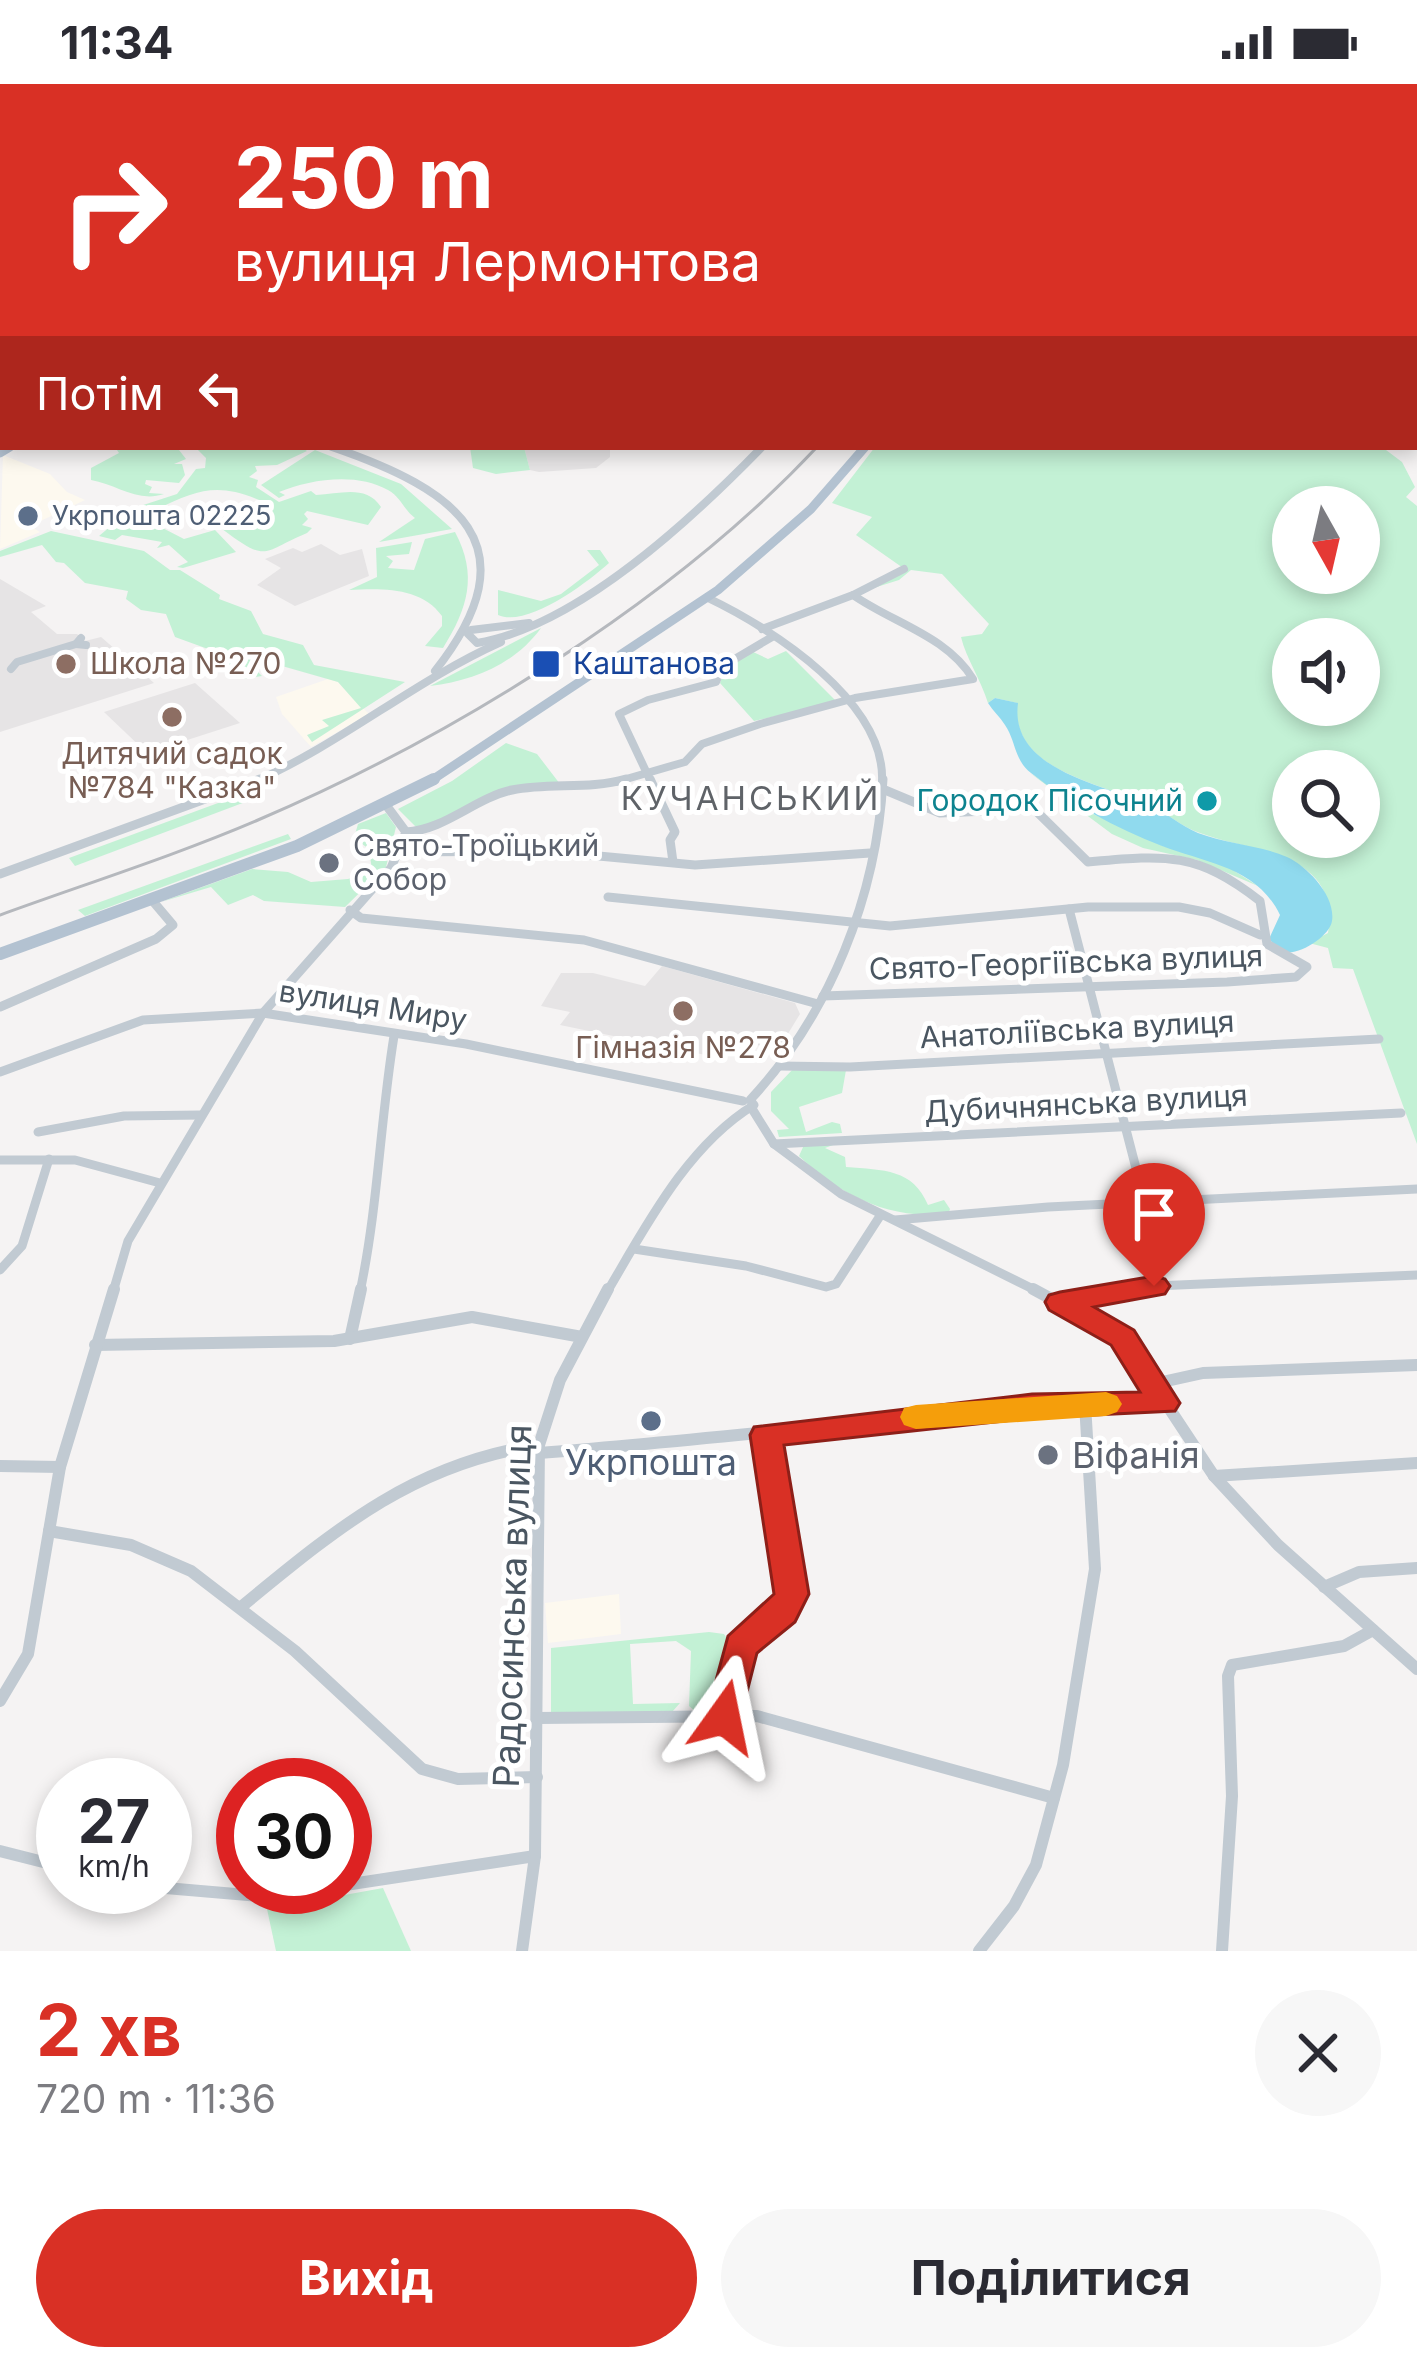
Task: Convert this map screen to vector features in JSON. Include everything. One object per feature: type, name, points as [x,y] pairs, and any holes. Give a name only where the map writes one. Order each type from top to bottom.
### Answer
[{"type":"main road","points":[[0,954],[386,805],[478,753],[708,598],[784,534],[862,450]]},
{"type":"street","points":[[340,450],[398,471],[462,519],[481,552],[480,610],[470,632],[427,680]]},
{"type":"street","points":[[0,874],[255,781],[334,741],[427,680],[604,581],[706,502],[759,450]]},
{"type":"street","points":[[762,629],[853,595],[904,569]]},
{"type":"street","points":[[406,832],[423,831],[510,790],[600,786],[689,760],[707,742],[847,700],[973,680],[967,665],[952,651],[853,595]]},
{"type":"street","points":[[608,897],[849,926],[1069,908],[1193,908],[1260,935],[1260,901],[1251,890],[1197,863],[1157,854],[1088,862],[1034,809],[940,813],[885,790],[880,745],[847,700],[762,629],[708,598]]},
{"type":"street","points":[[480,610],[496,626],[508,630],[504,640]]},
{"type":"street","points":[[470,632],[526,624],[554,613]]},
{"type":"street","points":[[470,632],[477,643],[504,640]]},
{"type":"street","points":[[673,862],[670,840],[675,832],[619,714],[637,701],[674,697],[716,682],[724,667],[772,637]]},
{"type":"street","points":[[11,669],[16,662],[81,642]]},
{"type":"street","name":"Радосинська вулиця","points":[[522,1951],[535,1856],[539,1449],[548,1408],[582,1337],[634,1250],[713,1132],[747,1104],[778,1066],[833,981],[885,790]]},
{"type":"street","points":[[386,805],[406,832]]},
{"type":"street","points":[[0,1701],[28,1654],[60,1467],[115,1272],[160,1183],[263,1013],[391,868],[406,832]]},
{"type":"street","points":[[397,852],[544,850],[673,862],[760,864],[870,853]]},
{"type":"street","points":[[0,1007],[156,939],[173,925],[151,899]]},
{"type":"street","points":[[1069,908],[1145,1203]]},
{"type":"street","name":"Свято-Георгіївська вулиця","points":[[350,910],[361,918],[584,940],[820,1000],[1303,974],[1307,968],[1275,953],[1260,935]]},
{"type":"street","name":"вулиця Миру","points":[[0,1072],[143,1020],[263,1013],[466,1044],[747,1104]]},
{"type":"street","points":[[350,1339],[377,1210],[380,1122],[394,1036]]},
{"type":"street","name":"Анатоліївська вулиця","points":[[778,1066],[1378,1040]]},
{"type":"street","points":[[747,1104],[774,1144],[807,1172],[885,1218],[1122,1337],[1214,1476],[1324,1587],[1417,1669]]},
{"type":"street","name":"Дубичнянська вулиця","points":[[774,1144],[1401,1113]]},
{"type":"street","points":[[38,1132],[124,1116],[201,1115]]},
{"type":"street","points":[[0,1160],[92,1164],[160,1183]]},
{"type":"street","points":[[0,1270],[22,1246],[49,1160]]},
{"type":"street","points":[[885,1218],[1417,1189]]},
{"type":"street","points":[[634,1250],[746,1267],[826,1287],[836,1284],[885,1218]]},
{"type":"street","points":[[1060,1302],[1137,1288],[1417,1275]]},
{"type":"street","points":[[95,1345],[350,1339],[472,1317],[582,1337]]},
{"type":"street","points":[[1154,1384],[1203,1373],[1417,1365]]},
{"type":"street","points":[[241,1607],[352,1518],[402,1485],[472,1455],[766,1435],[946,1414],[1163,1403]]},
{"type":"street","points":[[979,1951],[1014,1906],[1036,1865],[1054,1798],[1094,1569],[1084,1404]]},
{"type":"street","points":[[724,1717],[741,1646],[782,1612],[792,1594],[766,1435]]},
{"type":"street","points":[[1214,1476],[1417,1463]]},
{"type":"street","points":[[0,1466],[60,1467]]},
{"type":"street","points":[[49,1531],[155,1553],[241,1607],[422,1768],[458,1779],[537,1777]]},
{"type":"street","points":[[1324,1587],[1359,1572],[1417,1568]]},
{"type":"street","points":[[1222,1951],[1232,1796],[1228,1676],[1232,1665],[1344,1646],[1373,1630]]},
{"type":"street","points":[[538,1718],[757,1717],[1054,1798]]},
{"type":"street","points":[[0,1851],[36,1860]]},
{"type":"street","points":[[372,1881],[535,1856]]},
{"type":"shaded area","points":[[525,450],[610,450],[610,457],[596,468],[530,470]]},
{"type":"shaded area","points":[[3,455],[50,474],[67,492],[85,500],[30,526],[40,532],[0,549]]},
{"type":"shaded area","points":[[321,544],[340,555],[362,549],[369,576],[295,606],[257,585],[281,568],[265,559]]},
{"type":"shaded area","name":"Школа №270","points":[[0,579],[46,606],[31,612],[57,634],[77,634],[85,641],[101,637],[154,683],[0,732]]},
{"type":"shaded area","points":[[328,679],[338,682],[369,714],[311,747],[282,714],[276,697]]},
{"type":"shaded area","name":"Дитячий садок №784 \"Казка\"","points":[[195,683],[240,723],[147,753],[104,712]]},
{"type":"shaded area","name":"Гімназія №278","points":[[662,966],[795,1003],[800,1014],[778,1050],[735,1040],[720,1058],[560,1025],[570,1012],[541,1006],[561,973],[593,973],[645,986]]},
{"type":"shaded area","points":[[619,1594],[621,1634],[548,1643],[545,1603]]},
{"type":"green space","points":[[117,450],[179,450],[186,459],[174,464],[182,464],[185,475],[179,483],[146,480],[152,487],[149,493],[164,494],[154,496],[91,480],[91,468],[119,453]]},
{"type":"green space","points":[[198,450],[306,450],[277,465],[255,466],[257,471],[249,477],[279,502],[311,491],[316,495],[352,492],[368,495],[381,507],[368,525],[307,511],[308,519],[302,525],[312,528],[307,533],[257,551],[222,529],[273,506],[224,490],[183,497],[149,513],[147,520],[184,539],[215,530],[236,552],[183,568],[177,567],[188,562],[169,545],[157,548],[162,542],[99,536],[131,509],[177,494],[196,469],[205,468],[206,458]]},
{"type":"green space","points":[[315,450],[401,484],[452,529],[379,542],[415,518],[396,496],[376,484],[319,481],[279,492],[285,495],[279,498],[261,485]]},
{"type":"green space","points":[[470,450],[525,450],[530,470],[496,474],[473,468]]},
{"type":"green space","points":[[873,450],[1386,450],[1402,462],[1415,487],[1406,497],[1417,506],[1417,1144],[1353,969],[1333,968],[1328,948],[1309,943],[1328,933],[1328,906],[1321,886],[1307,871],[1284,858],[1380,858],[1380,750],[1272,750],[1272,854],[1193,830],[1151,806],[1044,760],[1028,745],[1019,726],[1017,703],[995,698],[988,703],[966,653],[961,637],[982,634],[989,624],[942,574],[911,570],[899,580],[864,591],[906,570],[856,535],[872,517],[832,503]]},
{"type":"green space","points":[[51,531],[144,551],[220,595],[219,599],[251,611],[263,634],[303,645],[314,665],[405,682],[312,742],[307,735],[329,726],[322,720],[361,708],[338,682],[282,666],[256,670],[262,676],[242,679],[242,673],[234,676],[208,649],[175,637],[166,614],[141,610],[126,599],[128,591],[85,583],[42,545],[0,557],[0,551]]},
{"type":"green space","points":[[455,532],[466,563],[467,591],[443,648],[425,646],[442,626],[442,616],[424,599],[387,590],[349,590],[377,577],[376,548],[412,542],[409,554],[386,556],[393,561],[388,568],[414,570],[425,539]]},
{"type":"green space","points":[[587,550],[600,550],[609,563],[540,610],[498,615],[498,590],[541,601],[561,594],[599,565]]},
{"type":"green space","points":[[541,628],[519,652],[492,669],[430,686]]},
{"type":"green space","points":[[751,651],[768,659],[786,651],[837,702],[754,721],[720,683],[726,667]]},
{"type":"green space","points":[[506,743],[537,754],[560,784],[519,785],[424,828],[415,826],[398,809],[452,781]]},
{"type":"green space","points":[[1030,773],[1093,814],[1163,846],[1225,865],[1258,886],[1197,860],[1143,848],[1112,834]]},
{"type":"green space","points":[[256,789],[264,795],[75,866],[69,858]]},
{"type":"green space","points":[[386,813],[396,827],[386,867],[345,907],[264,901],[253,895],[228,905],[211,887],[161,902],[252,869],[288,872],[311,882],[348,879],[372,870],[369,849],[354,838],[358,824]]},
{"type":"green space","points":[[288,834],[291,839],[85,916],[78,910]]},
{"type":"green space","points":[[794,1068],[846,1070],[842,1093],[799,1107],[806,1132],[832,1122],[840,1124],[842,1133],[779,1137],[777,1130],[789,1129],[771,1111],[771,1092]]},
{"type":"green space","points":[[841,1142],[825,1148],[845,1157],[846,1167],[905,1178],[928,1205],[944,1200],[948,1215],[905,1213],[868,1202],[833,1183],[799,1156],[804,1145]]},
{"type":"green space","points":[[724,1634],[731,1651],[730,1682],[718,1709],[695,1711],[689,1706],[691,1651],[676,1641],[630,1644],[633,1704],[680,1703],[672,1712],[551,1712],[551,1648]]},
{"type":"green space","points":[[383,1888],[411,1951],[276,1951],[268,1914],[372,1914],[372,1890]]},
{"type":"water","points":[[995,698],[1018,703],[1019,726],[1029,745],[1064,772],[1151,806],[1198,833],[1295,861],[1325,892],[1332,911],[1330,927],[1304,949],[1280,950],[1269,939],[1280,915],[1258,886],[1229,869],[1127,831],[1046,784],[1021,762],[1009,731],[988,703]]},
{"type":"tram line","points":[[0,915],[258,820],[482,706],[628,611],[696,559],[814,450]]},
{"type":"slow traffic","points":[[916,1417],[1106,1404]]},
{"type":"place","name":"Укрпошта 02225","points":[[28,516]]},
{"type":"place","name":"Школа №270","points":[[66,664]]},
{"type":"place","name":"Каштанова","points":[[546,664]]},
{"type":"place","name":"Дитячий садок №784 \"Казка\"","points":[[172,717]]},
{"type":"place","name":"Городок Пісочний","points":[[1207,801]]},
{"type":"place","name":"Свято-Троїцький Собор","points":[[329,863]]},
{"type":"place","name":"Гімназія №278","points":[[683,1011]]},
{"type":"place","name":"Укрпошта","points":[[651,1421]]},
{"type":"place","name":"Віфанія","points":[[1048,1455]]},
{"type":"district","name":"КУЧАНСЬКИЙ","points":[[751,798]]},
{"type":"route","points":[[724,1717],[741,1646],[782,1612],[792,1594],[766,1435],[1032,1406],[1163,1403],[1122,1337],[1060,1302],[1154,1286]]}]
